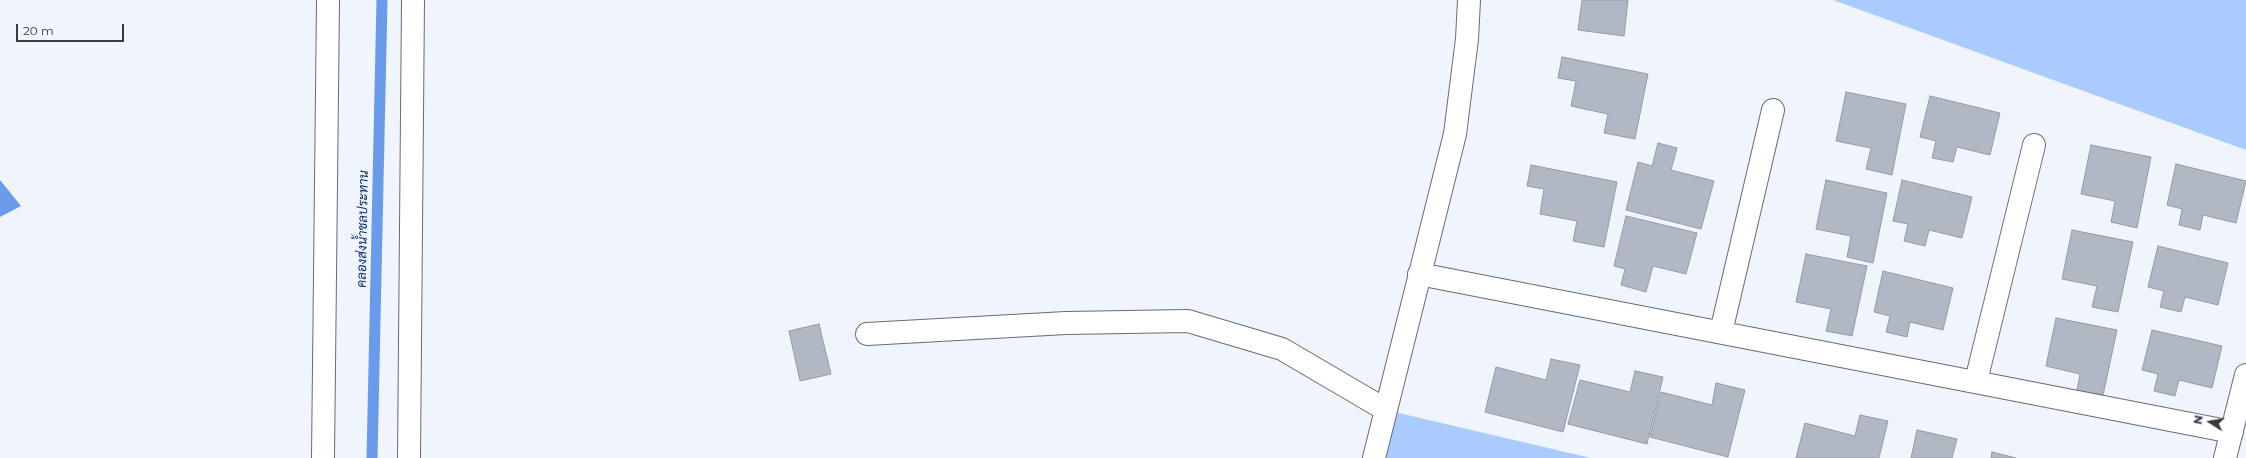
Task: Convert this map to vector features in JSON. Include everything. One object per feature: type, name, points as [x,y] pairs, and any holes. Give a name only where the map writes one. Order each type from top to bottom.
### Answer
[{"type":"street","points":[[323,458],[328,0]]},
{"type":"street","points":[[409,458],[413,0]]},
{"type":"street","points":[[1374,458],[1454,134],[1467,40],[1469,0]]},
{"type":"street","points":[[1721,332],[1773,110]]},
{"type":"street","points":[[1976,381],[2034,145]]},
{"type":"street","points":[[1419,274],[1976,381],[2232,432]]},
{"type":"street","points":[[867,334],[1066,323],[1188,321],[1282,349],[1386,410]]},
{"type":"street","points":[[2225,458],[2246,375]]},
{"type":"shaded area","points":[[1833,0],[2246,0],[2246,150]]},
{"type":"shaded area","points":[[0,180],[21,206],[0,217]]},
{"type":"shaded area","points":[[1386,410],[1591,458],[1374,458]]},
{"type":"building","points":[[1582,0],[1628,0],[1624,36],[1578,30]]},
{"type":"building","points":[[1562,57],[1648,74],[1635,139],[1604,133],[1608,114],[1571,106],[1576,81],[1558,78]]},
{"type":"building","points":[[1846,92],[1906,104],[1892,175],[1866,169],[1871,148],[1836,141]]},
{"type":"building","points":[[1930,96],[2000,113],[1990,155],[1957,147],[1953,162],[1932,158],[1936,141],[1920,137]]},
{"type":"building","points":[[1658,143],[1677,148],[1671,170],[1714,181],[1701,229],[1626,210],[1638,162],[1652,166]]},
{"type":"building","points":[[2091,145],[2151,157],[2137,228],[2111,222],[2115,201],[2081,194]]},
{"type":"building","points":[[2176,164],[2246,181],[2236,223],[2203,215],[2200,230],[2179,225],[2182,209],[2167,205]]},
{"type":"building","points":[[1531,165],[1617,182],[1604,247],[1573,241],[1577,221],[1540,214],[1544,189],[1527,186]]},
{"type":"building","points":[[1826,180],[1887,193],[1873,263],[1847,257],[1851,236],[1816,229]]},
{"type":"building","points":[[1902,180],[1972,197],[1962,238],[1929,230],[1925,246],[1904,241],[1908,224],[1893,221]]},
{"type":"building","points":[[1626,216],[1697,233],[1686,274],[1653,266],[1646,292],[1621,285],[1625,269],[1614,266]]},
{"type":"building","points":[[2072,230],[2133,242],[2118,312],[2092,307],[2097,286],[2062,279]]},
{"type":"building","points":[[2158,246],[2228,263],[2218,305],[2185,297],[2181,312],[2160,307],[2164,291],[2148,287]]},
{"type":"building","points":[[1806,254],[1867,266],[1852,336],[1826,331],[1831,309],[1796,302]]},
{"type":"building","points":[[1883,271],[1953,288],[1943,330],[1910,322],[1907,337],[1886,332],[1890,316],[1874,312]]},
{"type":"building","points":[[2056,318],[2117,330],[2102,400],[2076,395],[2080,374],[2046,366]]},
{"type":"building","points":[[819,324],[831,374],[800,381],[789,331]]},
{"type":"building","points":[[2152,330],[2222,346],[2212,388],[2179,380],[2175,396],[2154,391],[2158,374],[2142,370]]},
{"type":"building","points":[[1551,359],[1580,365],[1563,432],[1485,412],[1496,367],[1546,380]]},
{"type":"building","points":[[1635,371],[1663,377],[1647,444],[1568,424],[1580,380],[1630,392]]},
{"type":"building","points":[[1716,383],[1745,390],[1728,457],[1650,437],[1661,392],[1712,405]]},
{"type":"building","points":[[1860,415],[1888,421],[1879,458],[1796,458],[1805,423],[1855,436]]},
{"type":"building","points":[[1917,430],[1957,439],[1952,458],[1911,458]]},
{"type":"building","points":[[1992,452],[2016,458],[1991,458]]},
{"type":"waterway","name":"คลองส่งน้ำชลประทาน","points":[[372,458],[382,0]]}]
